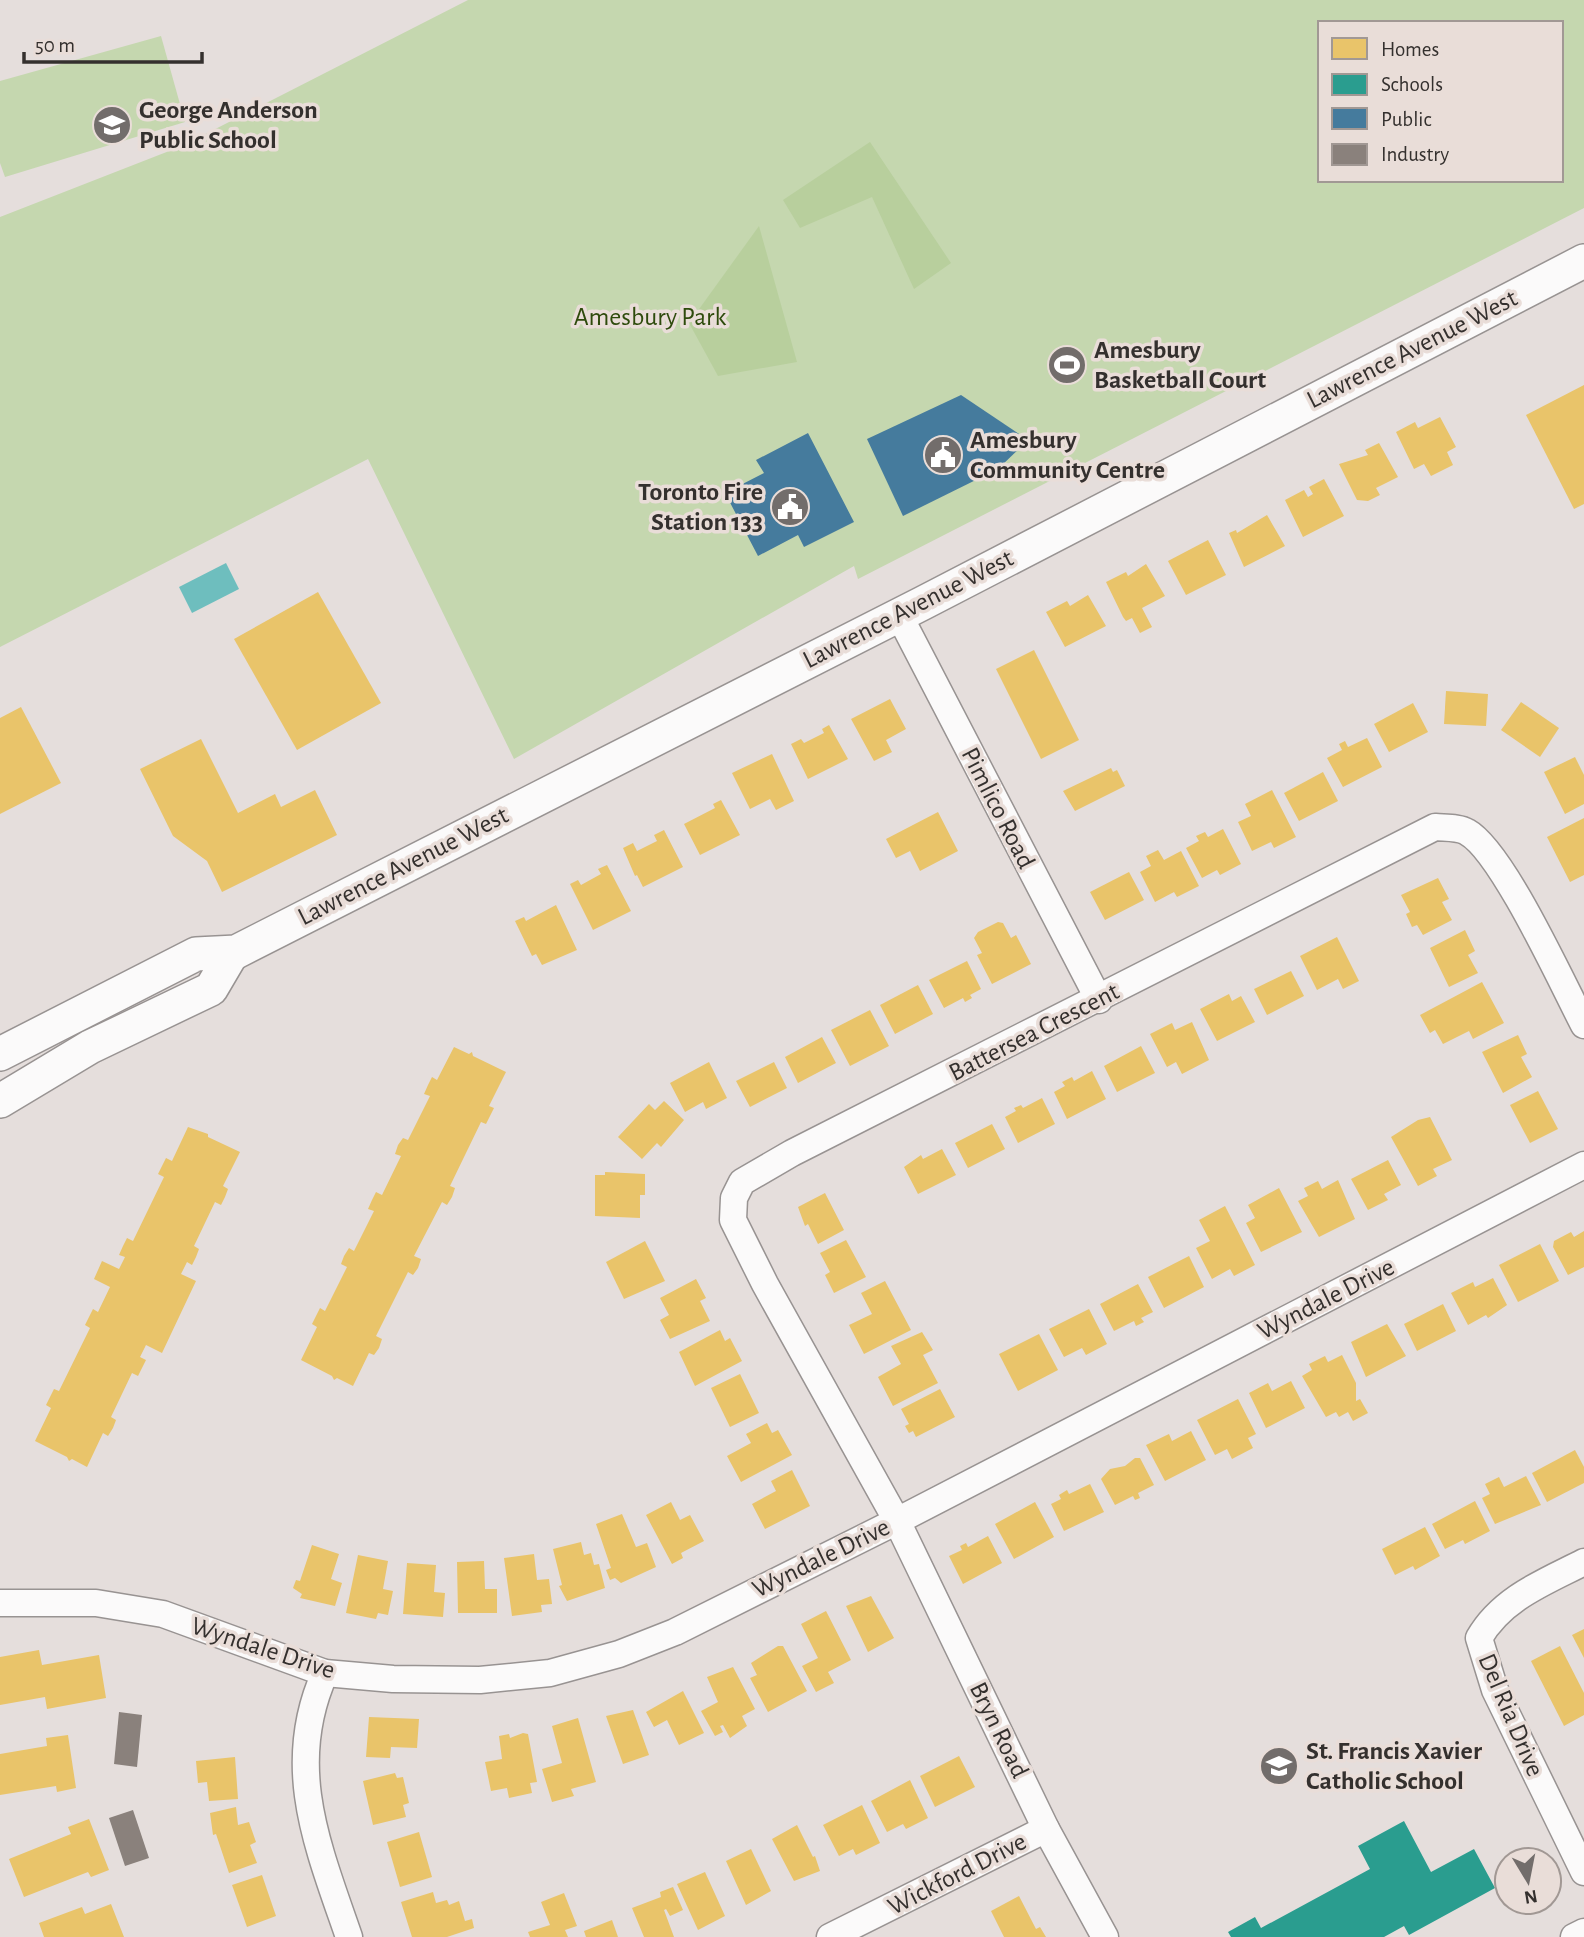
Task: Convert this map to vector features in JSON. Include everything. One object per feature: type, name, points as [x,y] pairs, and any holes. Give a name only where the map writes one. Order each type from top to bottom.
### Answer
[{"type":"main road","name":"Lawrence Avenue West","points":[[0,1054],[196,954],[231,954],[899,615],[1584,261]]},
{"type":"main road","points":[[0,1101],[90,1047],[211,989],[231,954]]},
{"type":"street","name":"Pimlico Road","points":[[899,615],[1098,1000]]},
{"type":"street","name":"Battersea Crescent","points":[[897,1521],[765,1284],[733,1220],[734,1198],[742,1182],[792,1153],[1435,827],[1464,830],[1481,842],[1504,874],[1584,1025]]},
{"type":"street","name":"Wyndale Drive","points":[[0,1603],[96,1603],[163,1614],[325,1673],[393,1679],[480,1680],[575,1667],[640,1647],[675,1632],[897,1521],[1584,1165]]},
{"type":"street","name":"Bryn Road","points":[[897,1521],[1046,1829],[1105,1937]]},
{"type":"street","name":"Del Ria Drive","points":[[1584,1562],[1507,1605],[1491,1618],[1479,1638],[1495,1690],[1584,1872]]},
{"type":"street","points":[[325,1673],[313,1699],[307,1734],[307,1806],[349,1937]]},
{"type":"street","name":"Wickford Drive","points":[[830,1937],[1046,1829]]},
{"type":"street","points":[[1574,1937],[1584,1932]]},
{"type":"green space","name":"Amesbury Park","points":[[468,0],[1584,0],[1584,208],[858,579],[854,566],[514,759],[368,459],[0,647],[0,217],[182,146]]},
{"type":"green space","points":[[161,36],[185,122],[5,177],[0,163],[0,81]]},
{"type":"green space","points":[[870,142],[951,263],[914,289],[872,197],[800,228],[783,200]]},
{"type":"green space","points":[[759,226],[797,362],[718,376],[689,323]]},
{"type":"water","points":[[226,563],[239,589],[192,613],[179,587]]},
{"type":"building: Homes","points":[[1584,385],[1584,504],[1574,509],[1526,415]]},
{"type":"building: Homes","points":[[1440,417],[1456,447],[1447,452],[1453,465],[1431,476],[1424,464],[1414,469],[1396,432],[1415,422],[1418,428]]},
{"type":"building: Homes","points":[[1379,443],[1398,477],[1376,488],[1380,495],[1368,501],[1357,500],[1339,464],[1368,455],[1365,450]]},
{"type":"building: Homes","points":[[1324,479],[1344,516],[1303,537],[1285,500],[1304,490],[1308,497],[1313,494],[1309,487]]},
{"type":"building: Homes","points":[[1267,515],[1285,546],[1244,567],[1229,533],[1236,530],[1237,533]]},
{"type":"building: Homes","points":[[1208,540],[1226,575],[1186,595],[1168,561]]},
{"type":"building: Homes","points":[[1146,564],[1165,596],[1142,608],[1152,627],[1140,633],[1132,618],[1126,621],[1123,617],[1106,582],[1126,572],[1128,576]]},
{"type":"building: Homes","points":[[318,592],[381,703],[297,750],[234,639]]},
{"type":"building: Homes","points":[[1088,595],[1106,626],[1065,647],[1046,612],[1067,601],[1070,606]]},
{"type":"building: Homes","points":[[1034,650],[1079,740],[1041,759],[996,669]]},
{"type":"building: Homes","points":[[1446,691],[1488,694],[1486,726],[1444,724]]},
{"type":"building: Homes","points":[[890,699],[906,729],[886,740],[892,752],[874,761],[851,719]]},
{"type":"building: Homes","points":[[1521,702],[1559,728],[1540,757],[1501,730]]},
{"type":"building: Homes","points":[[1413,703],[1428,732],[1389,752],[1374,724]]},
{"type":"building: Homes","points":[[21,707],[61,783],[0,814],[0,718]]},
{"type":"building: Homes","points":[[829,725],[848,759],[808,779],[791,744],[801,739],[804,743],[824,733],[822,729]]},
{"type":"building: Homes","points":[[1367,738],[1382,767],[1343,787],[1327,758],[1342,750],[1339,744],[1345,741],[1348,747]]},
{"type":"building: Homes","points":[[201,739],[238,813],[275,794],[281,807],[315,790],[337,835],[222,892],[207,861],[173,836],[140,769]]},
{"type":"building: Homes","points":[[772,754],[794,801],[776,810],[770,799],[750,809],[732,773]]},
{"type":"building: Homes","points":[[1575,757],[1584,775],[1584,804],[1565,814],[1544,772]]},
{"type":"building: Homes","points":[[1111,768],[1113,772],[1117,770],[1125,786],[1075,811],[1063,791]]},
{"type":"building: Homes","points":[[1323,772],[1338,801],[1299,821],[1284,793]]},
{"type":"building: Homes","points":[[1272,790],[1296,837],[1274,848],[1271,842],[1252,851],[1238,822],[1251,816],[1245,804]]},
{"type":"building: Homes","points":[[721,800],[740,835],[700,855],[684,824],[715,808],[713,804]]},
{"type":"building: Homes","points":[[938,812],[958,851],[920,871],[910,851],[896,858],[886,839]]},
{"type":"building: Homes","points":[[1584,818],[1584,875],[1570,882],[1547,837]]},
{"type":"building: Homes","points":[[1223,829],[1241,864],[1220,875],[1217,870],[1202,878],[1186,848],[1199,841],[1196,836],[1205,832],[1208,837]]},
{"type":"building: Homes","points":[[664,830],[683,867],[643,887],[623,848],[633,843],[637,851],[657,841],[654,835]]},
{"type":"building: Homes","points":[[1158,850],[1164,860],[1181,851],[1199,886],[1177,897],[1174,892],[1155,902],[1140,872],[1151,866],[1146,856]]},
{"type":"building: Homes","points":[[607,865],[631,911],[593,930],[570,884],[578,880],[581,885],[601,874],[598,869]]},
{"type":"building: Homes","points":[[1129,872],[1144,900],[1105,920],[1090,892]]},
{"type":"building: Homes","points":[[1438,878],[1449,899],[1442,902],[1452,920],[1423,935],[1417,925],[1412,927],[1406,914],[1410,912],[1401,895]]},
{"type":"building: Homes","points":[[556,905],[577,950],[542,965],[536,954],[532,956],[515,921],[524,917],[526,921]]},
{"type":"building: Homes","points":[[998,922],[1003,923],[1011,938],[1016,935],[1031,964],[992,984],[977,955],[982,953],[974,938],[978,932]]},
{"type":"building: Homes","points":[[1465,930],[1475,951],[1468,955],[1478,973],[1449,987],[1430,948]]},
{"type":"building: Homes","points":[[1337,937],[1359,981],[1343,989],[1338,979],[1317,990],[1300,956]]},
{"type":"building: Homes","points":[[967,961],[981,989],[970,995],[972,998],[965,1002],[963,998],[944,1008],[929,980]]},
{"type":"building: Homes","points":[[1291,971],[1304,996],[1267,1015],[1254,989]]},
{"type":"building: Homes","points":[[1482,982],[1504,1023],[1473,1039],[1469,1031],[1443,1044],[1435,1030],[1430,1033],[1420,1015]]},
{"type":"building: Homes","points":[[918,985],[933,1014],[895,1034],[880,1005]]},
{"type":"building: Homes","points":[[1229,994],[1232,1001],[1241,996],[1255,1022],[1217,1041],[1200,1009]]},
{"type":"building: Homes","points":[[870,1010],[889,1046],[850,1066],[831,1030]]},
{"type":"building: Homes","points":[[1192,1022],[1209,1060],[1182,1074],[1176,1062],[1167,1067],[1150,1034],[1172,1023],[1175,1030]]},
{"type":"building: Homes","points":[[1518,1035],[1527,1054],[1521,1057],[1532,1077],[1503,1093],[1482,1052]]},
{"type":"building: Homes","points":[[822,1037],[836,1063],[798,1083],[785,1057]]},
{"type":"building: Homes","points":[[1141,1046],[1155,1073],[1117,1092],[1104,1066]]},
{"type":"building: Homes","points":[[454,1047],[469,1054],[472,1052],[473,1056],[506,1072],[489,1106],[494,1108],[486,1124],[481,1122],[450,1186],[455,1188],[452,1197],[447,1205],[442,1202],[414,1256],[421,1259],[418,1268],[413,1275],[408,1272],[376,1336],[382,1339],[379,1348],[374,1355],[369,1353],[353,1386],[337,1378],[334,1380],[332,1376],[301,1360],[317,1327],[312,1324],[320,1308],[325,1311],[347,1267],[341,1264],[344,1256],[349,1248],[354,1251],[374,1211],[368,1209],[372,1200],[376,1192],[382,1195],[401,1156],[395,1154],[398,1145],[403,1138],[408,1140],[430,1096],[424,1094],[432,1077],[437,1080]]},
{"type":"building: Homes","points":[[709,1062],[727,1098],[706,1109],[703,1102],[685,1112],[670,1083]]},
{"type":"building: Homes","points":[[774,1062],[787,1088],[750,1107],[736,1081]]},
{"type":"building: Homes","points":[[1092,1071],[1106,1099],[1067,1119],[1054,1092],[1065,1086],[1062,1082],[1072,1077],[1074,1081]]},
{"type":"building: Homes","points":[[1538,1091],[1558,1129],[1530,1143],[1510,1105]]},
{"type":"building: Homes","points":[[1042,1098],[1055,1124],[1018,1143],[1005,1117],[1016,1111],[1014,1108],[1021,1105],[1023,1108]]},
{"type":"building: Homes","points":[[664,1101],[684,1120],[661,1147],[657,1143],[642,1159],[618,1137],[649,1104],[655,1110]]},
{"type":"building: Homes","points":[[1430,1117],[1452,1160],[1433,1169],[1437,1176],[1418,1186],[1391,1137],[1418,1120]]},
{"type":"building: Homes","points":[[992,1124],[1005,1149],[968,1168],[955,1143]]},
{"type":"building: Homes","points":[[188,1127],[208,1134],[208,1137],[240,1152],[223,1186],[228,1189],[225,1197],[221,1205],[215,1202],[194,1246],[199,1249],[196,1257],[192,1265],[187,1262],[181,1274],[196,1281],[162,1353],[146,1345],[140,1357],[146,1360],[138,1376],[132,1373],[111,1417],[116,1420],[113,1428],[108,1436],[103,1433],[87,1467],[72,1459],[69,1461],[67,1457],[35,1441],[51,1408],[46,1405],[54,1389],[59,1391],[90,1328],[85,1325],[93,1309],[98,1312],[110,1287],[94,1279],[102,1261],[119,1269],[125,1257],[119,1255],[123,1246],[127,1238],[133,1241],[164,1177],[158,1174],[166,1158],[172,1161]]},
{"type":"building: Homes","points":[[942,1149],[956,1175],[918,1194],[904,1167],[921,1155],[923,1159]]},
{"type":"building: Homes","points":[[1388,1160],[1401,1185],[1384,1194],[1388,1200],[1368,1210],[1351,1179]]},
{"type":"building: Homes","points":[[605,1172],[645,1174],[645,1195],[640,1195],[640,1218],[595,1216],[595,1175],[605,1175]]},
{"type":"building: Homes","points":[[1338,1180],[1355,1219],[1319,1237],[1298,1201],[1308,1196],[1304,1188],[1318,1181],[1322,1189]]},
{"type":"building: Homes","points":[[1279,1188],[1302,1232],[1261,1252],[1246,1223],[1255,1218],[1248,1205]]},
{"type":"building: Homes","points":[[825,1193],[844,1230],[818,1244],[808,1224],[805,1226],[798,1207]]},
{"type":"building: Homes","points":[[1225,1206],[1255,1265],[1234,1276],[1230,1269],[1212,1279],[1196,1248],[1210,1241],[1199,1220]]},
{"type":"building: Homes","points":[[1584,1231],[1584,1267],[1568,1275],[1553,1247],[1554,1241],[1571,1232],[1574,1237]]},
{"type":"building: Homes","points":[[846,1240],[866,1277],[834,1293],[825,1275],[830,1272],[820,1253]]},
{"type":"building: Homes","points":[[645,1241],[665,1281],[624,1299],[606,1262]]},
{"type":"building: Homes","points":[[1540,1244],[1559,1281],[1518,1302],[1499,1265]]},
{"type":"building: Homes","points":[[1189,1256],[1204,1287],[1164,1308],[1148,1277]]},
{"type":"building: Homes","points":[[1493,1278],[1507,1305],[1488,1318],[1486,1315],[1468,1325],[1451,1293],[1473,1282],[1475,1287]]},
{"type":"building: Homes","points":[[696,1279],[706,1298],[700,1301],[710,1321],[670,1339],[660,1320],[669,1315],[660,1298]]},
{"type":"building: Homes","points":[[885,1281],[911,1330],[864,1354],[849,1325],[872,1314],[861,1293]]},
{"type":"building: Homes","points":[[1138,1284],[1153,1312],[1141,1318],[1144,1322],[1136,1326],[1134,1321],[1114,1331],[1100,1304]]},
{"type":"building: Homes","points":[[1443,1304],[1456,1331],[1417,1351],[1404,1324]]},
{"type":"building: Homes","points":[[1089,1309],[1107,1344],[1086,1355],[1082,1348],[1064,1357],[1049,1329]]},
{"type":"building: Homes","points":[[1387,1324],[1406,1356],[1366,1377],[1351,1342]]},
{"type":"building: Homes","points":[[720,1330],[725,1341],[730,1338],[742,1361],[695,1386],[679,1352]]},
{"type":"building: Homes","points":[[922,1332],[933,1350],[923,1355],[938,1383],[893,1406],[878,1377],[901,1364],[891,1346]]},
{"type":"building: Homes","points":[[1039,1334],[1058,1370],[1018,1391],[999,1354]]},
{"type":"building: Homes","points":[[1342,1355],[1356,1383],[1356,1401],[1360,1399],[1368,1413],[1353,1421],[1348,1412],[1339,1417],[1336,1412],[1326,1417],[1302,1376],[1312,1370],[1309,1364],[1325,1356],[1328,1362]]},
{"type":"building: Homes","points":[[740,1374],[759,1413],[730,1427],[711,1388]]},
{"type":"building: Homes","points":[[1291,1381],[1305,1408],[1266,1428],[1249,1393],[1268,1383],[1272,1391]]},
{"type":"building: Homes","points":[[940,1389],[955,1417],[916,1437],[913,1431],[909,1433],[905,1426],[909,1424],[901,1409]]},
{"type":"building: Homes","points":[[1238,1399],[1256,1434],[1248,1438],[1253,1448],[1232,1459],[1227,1449],[1215,1455],[1197,1420]]},
{"type":"building: Homes","points":[[767,1423],[772,1433],[778,1430],[792,1455],[741,1482],[727,1456],[751,1443],[746,1434]]},
{"type":"building: Homes","points":[[1191,1431],[1206,1460],[1165,1481],[1146,1445],[1169,1434],[1172,1441]]},
{"type":"building: Homes","points":[[1575,1450],[1584,1467],[1584,1483],[1547,1502],[1532,1473]]},
{"type":"building: Homes","points":[[1135,1458],[1140,1458],[1154,1485],[1138,1493],[1140,1498],[1135,1500],[1133,1496],[1115,1505],[1101,1479],[1110,1469],[1125,1466]]},
{"type":"building: Homes","points":[[792,1470],[810,1506],[765,1529],[752,1504],[776,1491],[771,1481]]},
{"type":"building: Homes","points":[[1526,1476],[1541,1505],[1495,1524],[1482,1498],[1490,1494],[1485,1484],[1499,1477],[1504,1487]]},
{"type":"building: Homes","points":[[1090,1484],[1104,1512],[1064,1531],[1051,1504],[1061,1499],[1059,1495],[1067,1490],[1069,1494]]},
{"type":"building: Homes","points":[[1475,1501],[1490,1531],[1465,1544],[1463,1540],[1445,1549],[1432,1524]]},
{"type":"building: Homes","points":[[671,1502],[680,1520],[690,1515],[704,1541],[681,1553],[683,1558],[672,1564],[646,1515]]},
{"type":"building: Homes","points":[[1035,1502],[1054,1537],[1014,1559],[995,1524]]},
{"type":"building: Homes","points":[[622,1514],[636,1547],[647,1543],[656,1567],[621,1583],[615,1578],[610,1580],[606,1570],[611,1568],[596,1524]]},
{"type":"building: Homes","points":[[1425,1527],[1440,1556],[1415,1570],[1413,1566],[1395,1575],[1382,1549]]},
{"type":"building: Homes","points":[[988,1536],[1002,1563],[963,1584],[949,1556],[962,1550],[960,1546],[966,1543],[968,1547]]},
{"type":"building: Homes","points":[[581,1542],[584,1555],[591,1553],[594,1565],[599,1564],[605,1588],[567,1601],[559,1586],[562,1585],[553,1549]]},
{"type":"building: Homes","points":[[312,1545],[339,1554],[331,1579],[342,1583],[335,1606],[300,1598],[302,1594],[293,1588],[296,1580],[300,1581]]},
{"type":"building: Homes","points":[[534,1554],[537,1580],[549,1579],[552,1604],[541,1605],[542,1612],[512,1616],[504,1558]]},
{"type":"building: Homes","points":[[358,1555],[388,1561],[383,1589],[393,1591],[388,1615],[378,1613],[376,1619],[346,1613]]},
{"type":"building: Homes","points":[[484,1561],[485,1589],[497,1589],[497,1613],[458,1613],[457,1562]]},
{"type":"building: Homes","points":[[407,1563],[436,1565],[434,1592],[445,1593],[443,1617],[403,1614]]},
{"type":"building: Homes","points":[[871,1596],[894,1638],[868,1652],[846,1606]]},
{"type":"building: Homes","points":[[826,1611],[851,1660],[828,1672],[834,1683],[816,1692],[802,1666],[818,1658],[801,1624]]},
{"type":"building: Homes","points":[[1584,1629],[1584,1658],[1572,1635]]},
{"type":"building: Homes","points":[[778,1646],[783,1646],[807,1691],[768,1712],[750,1678],[757,1675],[751,1663]]},
{"type":"building: Homes","points":[[1560,1646],[1584,1693],[1584,1715],[1564,1726],[1531,1661]]},
{"type":"building: Homes","points":[[39,1650],[42,1665],[99,1655],[106,1698],[47,1709],[45,1697],[0,1705],[0,1657]]},
{"type":"building: Homes","points":[[733,1667],[755,1709],[742,1716],[747,1726],[730,1738],[723,1725],[720,1726],[723,1732],[715,1736],[701,1711],[718,1702],[707,1677]]},
{"type":"building: Homes","points":[[683,1691],[704,1733],[679,1745],[667,1720],[654,1727],[646,1712]]},
{"type":"building: Homes","points":[[633,1710],[649,1755],[623,1764],[606,1716]]},
{"type":"building: Homes","points":[[369,1717],[419,1719],[417,1748],[391,1747],[390,1758],[366,1757]]},
{"type":"building: Homes","points":[[578,1718],[596,1782],[571,1789],[574,1796],[552,1802],[542,1769],[562,1763],[552,1726]]},
{"type":"building: Homes","points":[[509,1734],[510,1738],[528,1734],[537,1782],[530,1783],[532,1793],[509,1798],[507,1788],[491,1791],[485,1762],[502,1759],[499,1736]]},
{"type":"building: Homes","points":[[68,1735],[76,1788],[57,1792],[56,1786],[0,1795],[0,1754],[47,1746],[46,1738]]},
{"type":"building: Homes","points":[[959,1756],[975,1787],[935,1807],[920,1776]]},
{"type":"building: Homes","points":[[235,1757],[238,1799],[209,1801],[207,1782],[198,1783],[196,1761]]},
{"type":"building: Homes","points":[[395,1773],[397,1778],[403,1777],[409,1803],[403,1805],[406,1817],[373,1825],[363,1781]]},
{"type":"building: Homes","points":[[910,1780],[928,1818],[906,1829],[903,1824],[887,1832],[871,1801]]},
{"type":"building: Homes","points":[[862,1805],[880,1843],[856,1855],[853,1849],[839,1856],[823,1825]]},
{"type":"building: Homes","points":[[236,1807],[238,1825],[249,1822],[256,1842],[250,1845],[257,1863],[229,1873],[216,1834],[213,1835],[210,1813]]},
{"type":"building: Homes","points":[[89,1819],[109,1870],[91,1877],[88,1872],[24,1897],[9,1859],[71,1834],[68,1827]]},
{"type":"building: Homes","points":[[797,1825],[813,1857],[815,1856],[820,1871],[794,1881],[772,1839]]},
{"type":"building: Homes","points":[[419,1832],[432,1877],[400,1887],[387,1842]]},
{"type":"building: Homes","points":[[751,1849],[771,1891],[746,1905],[726,1861]]},
{"type":"building: Homes","points":[[705,1872],[725,1916],[698,1930],[677,1884]]},
{"type":"building: Homes","points":[[262,1875],[276,1916],[247,1927],[232,1885]]},
{"type":"building: Homes","points":[[673,1887],[683,1910],[670,1916],[666,1909],[664,1910],[674,1937],[644,1937],[632,1908],[661,1897],[660,1892]]},
{"type":"building: Homes","points":[[433,1892],[436,1903],[447,1900],[449,1905],[459,1901],[465,1921],[472,1919],[474,1928],[447,1937],[412,1937],[401,1902]]},
{"type":"building: Homes","points":[[564,1893],[577,1926],[565,1930],[568,1937],[530,1937],[528,1932],[550,1925],[541,1902]]},
{"type":"building: Homes","points":[[1019,1896],[1036,1929],[1040,1927],[1046,1937],[1004,1937],[991,1911]]},
{"type":"building: Homes","points":[[111,1904],[124,1937],[44,1937],[39,1923],[82,1907],[85,1914]]},
{"type":"building: Homes","points":[[612,1920],[618,1937],[586,1937],[584,1931]]},
{"type":"building: Schools","points":[[1404,1821],[1431,1872],[1474,1849],[1493,1889],[1409,1935],[1404,1926],[1384,1937],[1231,1937],[1228,1932],[1255,1917],[1261,1928],[1370,1869],[1358,1846]]},
{"type":"building: Public","name":"Amesbury Community Centre","points":[[961,395],[1028,440],[998,469],[903,516],[867,439]]},
{"type":"building: Public","name":"Toronto Fire Station 133","points":[[808,433],[854,522],[804,547],[798,535],[758,556],[725,493],[764,473],[756,460]]},
{"type":"building: Industry","points":[[119,1712],[142,1715],[137,1767],[114,1764]]},
{"type":"building: Industry","points":[[133,1810],[149,1858],[125,1866],[109,1818]]},
{"type":"place","name":"George Anderson Public School","points":[[112,125]]},
{"type":"place","name":"Amesbury Basketball Court","points":[[1067,365]]},
{"type":"place","name":"Amesbury Community Centre","points":[[943,455]]},
{"type":"place","name":"Toronto Fire Station 133","points":[[790,507]]},
{"type":"place","name":"St. Francis Xavier Catholic School","points":[[1279,1766]]}]
